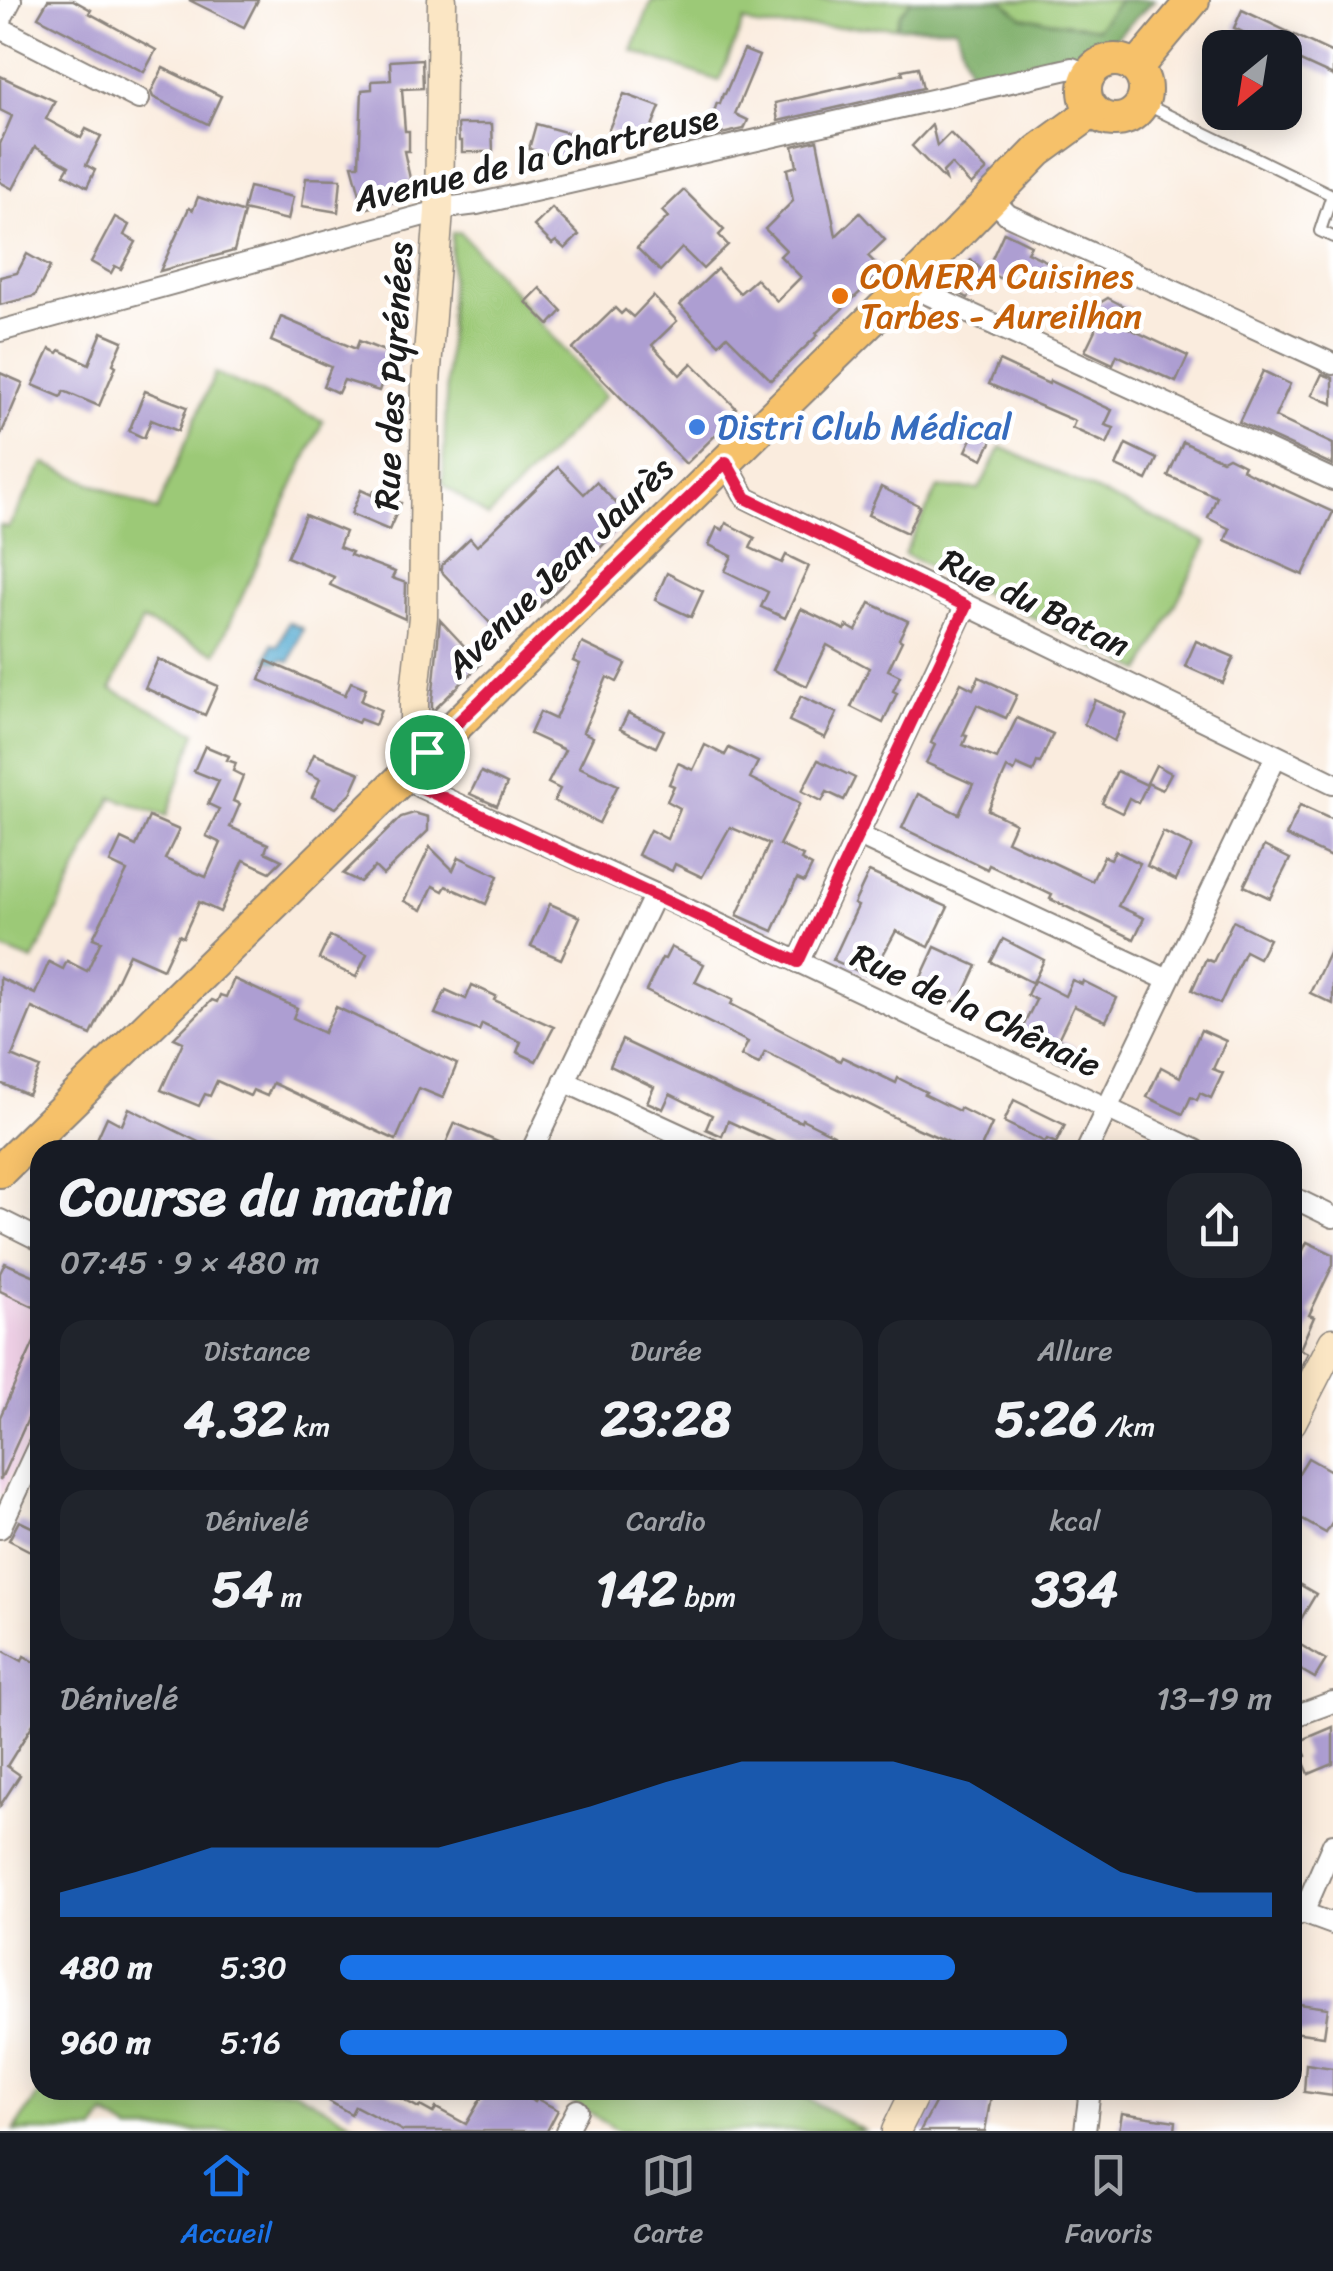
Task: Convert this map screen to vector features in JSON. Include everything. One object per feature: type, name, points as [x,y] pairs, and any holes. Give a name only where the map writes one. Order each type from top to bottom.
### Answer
[{"type":"main road","points":[[1136,68],[1193,0]]},
{"type":"main road","points":[[1111,60],[1136,68],[1145,84],[1143,104],[1137,112],[1120,120],[1101,117],[1093,111],[1085,93],[1089,74],[1111,60]]},
{"type":"main road","name":"Avenue Jean Jaurès","points":[[32,1140],[911,281],[1038,151],[1093,111]]},
{"type":"main road","name":"Avenue Jean Jaurès","points":[[0,1171],[30,1142]]},
{"type":"street","points":[[10,0],[0,24],[139,100]]},
{"type":"street","name":"Rue des Pyrénées","points":[[416,762],[414,701],[423,618],[426,382],[439,210],[442,0]]},
{"type":"street","name":"Avenue de la Chartreuse","points":[[0,331],[439,210],[1072,68],[1089,74]]},
{"type":"street","points":[[993,200],[1008,215],[1333,364]]},
{"type":"street","points":[[911,281],[922,292],[1333,480]]},
{"type":"street","name":"Rue du Batan","points":[[726,462],[746,498],[1333,783]]},
{"type":"street","points":[[798,962],[966,606]]},
{"type":"street","points":[[1092,1140],[1276,756]]},
{"type":"street","name":"Rue de la Chênaie","points":[[416,762],[420,787],[1174,1140]]},
{"type":"street","points":[[859,836],[1168,980]]},
{"type":"street","points":[[537,1140],[654,894]]},
{"type":"street","points":[[564,1081],[691,1140]]},
{"type":"street","points":[[1302,1202],[1333,1217]]},
{"type":"street","points":[[0,1220],[30,1235]]},
{"type":"street","points":[[1302,1402],[1333,1342]]},
{"type":"street","points":[[0,1528],[30,1464]]},
{"type":"street","points":[[1302,1713],[1333,1702]]},
{"type":"street","points":[[1302,1908],[1333,1844]]},
{"type":"street","points":[[1302,1917],[1333,1924]]},
{"type":"street","points":[[896,2131],[911,2100]]},
{"type":"street","points":[[1085,2131],[1089,2100]]},
{"type":"street","points":[[566,2131],[578,2110]]},
{"type":"lane","points":[[1143,104],[1332,195],[1320,231],[1333,237]]},
{"type":"shaded area","points":[[5,1263],[30,1274],[30,1440],[0,1497],[0,1273]]},
{"type":"green space","points":[[652,0],[1154,0],[1107,46],[972,80],[956,27],[760,27],[744,21],[719,81],[632,51]]},
{"type":"green space","points":[[912,0],[1002,0],[1022,17],[1097,28],[1120,0],[1154,0],[1107,46],[972,80],[956,27],[896,27],[900,14]]},
{"type":"green space","points":[[460,232],[605,396],[488,517],[443,484],[452,233]]},
{"type":"green space","points":[[215,373],[323,421],[216,653],[142,621],[111,689],[196,732],[167,816],[112,797],[33,961],[0,948],[0,525],[8,528],[44,463],[157,511]]},
{"type":"green space","points":[[1001,447],[1207,542],[1142,671],[904,554],[938,488],[979,489]]},
{"type":"green space","points":[[34,2100],[312,2100],[367,2131],[131,2131],[105,2115],[95,2131],[14,2131]]},
{"type":"green space","points":[[568,2100],[810,2100],[864,2131],[619,2131]]},
{"type":"water","points":[[288,622],[303,629],[290,662],[267,659],[272,644],[278,646]]},
{"type":"building","points":[[48,0],[73,0],[156,50],[144,72],[38,17]]},
{"type":"building","points":[[189,0],[258,0],[244,27]]},
{"type":"building","points":[[1242,10],[1284,30],[1238,30],[1234,28]]},
{"type":"building","points":[[1302,38],[1333,53],[1333,76],[1302,62]]},
{"type":"building","points":[[744,50],[759,56],[735,114],[748,120],[744,129],[685,142],[682,129],[710,123]]},
{"type":"building","points":[[422,59],[423,88],[402,89],[405,131],[409,131],[409,151],[404,151],[414,197],[364,209],[352,165],[359,165],[362,90],[372,89],[372,81],[391,80],[390,61]]},
{"type":"building","points":[[918,67],[923,88],[778,121],[775,103],[903,74],[902,70]]},
{"type":"building","points":[[163,68],[221,96],[208,124],[153,97],[151,92]]},
{"type":"building","points":[[0,76],[55,101],[46,119],[81,138],[86,129],[101,136],[86,165],[95,170],[87,187],[64,174],[69,166],[35,147],[13,189],[0,182],[0,144],[12,116],[0,110]]},
{"type":"building","points":[[624,94],[660,107],[644,145],[608,131]]},
{"type":"building","points":[[458,124],[492,124],[493,152],[462,152]]},
{"type":"building","points":[[536,124],[569,133],[562,158],[529,149]]},
{"type":"building","points":[[932,125],[937,146],[950,133],[987,170],[971,185],[951,164],[943,172],[945,180],[912,146]]},
{"type":"building","points":[[817,140],[836,236],[860,213],[885,240],[868,256],[883,271],[771,380],[727,336],[719,344],[680,305],[717,269],[740,293],[756,279],[777,301],[801,277],[780,256],[786,250],[765,229],[793,201],[787,169],[797,166],[793,146]]},
{"type":"building","points":[[306,178],[341,179],[338,212],[302,206]]},
{"type":"building","points":[[249,187],[293,197],[288,220],[243,210]]},
{"type":"building","points":[[684,190],[724,230],[719,235],[728,245],[703,269],[682,248],[660,271],[637,248],[668,217],[662,211]]},
{"type":"building","points":[[198,197],[244,213],[234,251],[160,271],[189,208],[193,210]]},
{"type":"building","points":[[552,208],[579,235],[565,249],[556,241],[552,244],[534,226]]},
{"type":"building","points":[[115,217],[129,225],[124,235],[136,242],[121,269],[115,266],[111,273],[91,262]]},
{"type":"building","points":[[1004,232],[1031,245],[1027,252],[1065,270],[1056,289],[1018,272],[1012,284],[986,272]]},
{"type":"building","points":[[27,254],[50,267],[35,296],[0,305],[0,277],[17,273]]},
{"type":"building","points":[[971,260],[984,272],[968,298],[949,283]]},
{"type":"building","points":[[540,288],[562,311],[549,325],[526,302]]},
{"type":"building","points":[[653,296],[677,321],[652,345],[680,375],[692,363],[736,408],[729,414],[733,418],[686,464],[573,349],[615,308],[633,317]]},
{"type":"building","points":[[1108,298],[1133,311],[1126,327],[1188,356],[1176,382],[1117,355],[1113,364],[1085,351],[1095,330],[1093,307]]},
{"type":"building","points":[[281,317],[356,349],[359,341],[402,358],[394,375],[389,373],[379,391],[344,380],[338,393],[323,386],[331,367],[271,341]]},
{"type":"building","points":[[102,332],[123,341],[99,406],[64,391],[61,397],[33,385],[50,349],[89,364]]},
{"type":"building","points":[[999,361],[1112,410],[1105,425],[1114,428],[1107,444],[1072,428],[1075,421],[989,384]]},
{"type":"building","points":[[1263,371],[1290,384],[1275,417],[1333,444],[1333,465],[1239,422]]},
{"type":"building","points":[[0,373],[23,383],[0,437]]},
{"type":"building","points":[[1322,374],[1333,378],[1333,404],[1312,395]]},
{"type":"building","points":[[145,391],[187,407],[178,431],[151,420],[144,438],[129,431]]},
{"type":"building","points":[[978,426],[995,434],[983,459],[966,451]]},
{"type":"building","points":[[1183,442],[1222,460],[1228,457],[1253,475],[1333,512],[1303,575],[1225,540],[1230,529],[1208,518],[1217,497],[1168,476]]},
{"type":"building","points":[[1126,444],[1157,459],[1147,480],[1116,466]]},
{"type":"building","points":[[558,467],[584,494],[596,482],[630,518],[592,556],[579,542],[555,565],[568,579],[506,640],[441,571],[441,566],[470,538],[477,546]]},
{"type":"building","points":[[881,487],[920,506],[907,533],[868,515]]},
{"type":"building","points":[[361,490],[372,495],[374,491],[401,503],[389,530],[351,514]]},
{"type":"building","points":[[305,515],[345,532],[339,547],[395,572],[392,578],[406,583],[405,619],[330,585],[334,577],[287,557]]},
{"type":"building","points":[[726,523],[755,538],[750,548],[782,563],[786,555],[809,566],[785,618],[761,607],[768,592],[725,571],[732,556],[709,545],[717,527],[723,530]]},
{"type":"building","points":[[667,573],[703,591],[691,617],[655,600]]},
{"type":"building","points":[[870,603],[908,621],[888,670],[900,676],[883,723],[851,707],[869,668],[827,645],[807,686],[773,670],[801,609],[845,630],[847,626],[856,631]]},
{"type":"building","points":[[440,620],[481,664],[432,712],[432,702]]},
{"type":"building","points":[[1196,641],[1234,657],[1223,683],[1185,666]]},
{"type":"building","points":[[582,643],[626,664],[617,682],[607,677],[583,732],[593,737],[579,767],[618,785],[599,823],[554,801],[560,789],[548,783],[565,750],[530,734],[540,712],[555,719],[580,664],[573,661]]},
{"type":"building","points":[[158,659],[218,686],[205,715],[145,688]]},
{"type":"building","points":[[267,661],[345,695],[351,682],[366,688],[361,701],[381,710],[375,725],[360,719],[358,723],[260,680]]},
{"type":"building","points":[[979,677],[1017,695],[1006,718],[977,705],[963,735],[967,736],[963,745],[997,759],[1017,718],[1053,734],[1033,772],[1017,765],[1014,772],[1007,768],[988,810],[1015,823],[1007,841],[1092,881],[1104,856],[1111,859],[1115,851],[1140,863],[1118,906],[1144,918],[1134,939],[1050,899],[1052,895],[902,828],[918,794],[959,814],[973,784],[926,763],[935,745],[931,743],[961,683],[973,689]]},
{"type":"building","points":[[801,696],[837,713],[825,738],[789,721]]},
{"type":"building","points":[[1095,700],[1126,714],[1114,741],[1084,724]]},
{"type":"building","points":[[628,713],[664,730],[656,747],[620,729]]},
{"type":"building","points":[[705,745],[725,755],[729,748],[758,762],[750,778],[800,803],[779,845],[803,856],[801,860],[812,866],[804,882],[797,879],[773,931],[737,915],[769,844],[730,827],[702,877],[675,864],[672,871],[638,855],[650,830],[667,839],[680,808],[667,801],[674,786],[669,784],[678,763],[693,770]]},
{"type":"building","points":[[205,746],[229,756],[227,760],[236,763],[233,771],[243,776],[233,801],[240,804],[230,827],[268,844],[265,852],[282,860],[270,872],[244,860],[220,912],[199,902],[163,969],[129,954],[91,1035],[32,1008],[12,1056],[40,1068],[28,1095],[0,1083],[0,978],[35,994],[49,962],[63,969],[67,961],[87,971],[101,941],[93,938],[127,871],[110,863],[121,839],[136,846],[149,817],[179,830],[165,859],[206,877],[221,843],[206,836],[219,809],[208,804],[219,781],[194,771]]},
{"type":"building","points":[[314,754],[360,773],[351,793],[336,808],[312,797],[320,779],[306,772]]},
{"type":"building","points":[[818,760],[855,778],[844,800],[827,792],[822,801],[802,791]]},
{"type":"building","points":[[1156,765],[1171,773],[1162,790],[1147,783]]},
{"type":"building","points":[[1117,771],[1147,785],[1138,803],[1129,798],[1122,813],[1102,803]]},
{"type":"building","points":[[481,772],[507,784],[497,806],[470,794]]},
{"type":"building","points":[[1300,805],[1333,820],[1333,858],[1286,836]]},
{"type":"building","points":[[414,813],[428,817],[428,831],[383,875],[375,867],[360,882],[343,874],[401,817]]},
{"type":"building","points":[[1163,832],[1192,846],[1176,880],[1147,866]]},
{"type":"building","points":[[1264,846],[1290,859],[1270,898],[1244,886]]},
{"type":"building","points":[[430,847],[453,870],[459,857],[498,876],[486,904],[446,886],[443,891],[433,886],[422,910],[404,901]]},
{"type":"building","points":[[869,872],[948,907],[929,947],[896,931],[871,977],[833,960]]},
{"type":"building","points":[[550,904],[580,917],[561,959],[531,946]]},
{"type":"building","points":[[1233,921],[1269,939],[1259,958],[1245,951],[1220,1004],[1192,990],[1206,959],[1213,962]]},
{"type":"building","points":[[330,936],[367,954],[356,977],[319,959]]},
{"type":"building","points":[[1003,939],[1044,960],[1033,983],[991,962]]},
{"type":"building","points":[[1333,945],[1333,1004],[1310,993]]},
{"type":"building","points":[[671,947],[704,964],[695,982],[733,1000],[731,1004],[840,1061],[842,1057],[896,1083],[898,1078],[992,1124],[985,1140],[944,1140],[765,1052],[759,1064],[741,1056],[748,1042],[646,991],[662,958]]},
{"type":"building","points":[[935,947],[977,966],[959,1004],[917,986]]},
{"type":"building","points":[[234,979],[297,1008],[293,1018],[324,1033],[336,1007],[457,1064],[443,1098],[419,1088],[396,1140],[273,1083],[267,1096],[253,1090],[250,1096],[217,1081],[210,1096],[205,1094],[199,1106],[161,1090],[183,1042],[174,1038],[212,1000],[217,1002],[220,995],[226,997]]},
{"type":"building","points":[[1034,980],[1065,996],[1072,980],[1082,984],[1083,981],[1117,998],[1106,1021],[1074,1006],[1058,1039],[1076,1048],[1068,1066],[1016,1041],[1036,1000],[1027,995]]},
{"type":"building","points":[[472,985],[496,996],[494,1000],[554,1027],[536,1061],[517,1052],[521,1042],[482,1024],[479,1031],[435,1014],[446,990],[466,999]]},
{"type":"building","points":[[1201,1030],[1226,1041],[1213,1069],[1223,1073],[1211,1098],[1200,1093],[1197,1100],[1191,1097],[1183,1114],[1147,1097],[1161,1067],[1180,1077]]},
{"type":"building","points":[[622,1040],[834,1135],[832,1140],[770,1140],[728,1121],[722,1136],[706,1129],[712,1115],[670,1094],[663,1109],[647,1102],[654,1087],[610,1066]]},
{"type":"building","points":[[1014,1100],[1065,1125],[1058,1140],[1041,1140],[1004,1122]]},
{"type":"building","points":[[129,1108],[195,1140],[97,1140],[107,1117],[122,1125]]},
{"type":"building","points":[[455,1123],[493,1140],[447,1140]]},
{"type":"building","points":[[1307,1242],[1333,1254],[1333,1265],[1309,1315],[1314,1317],[1302,1344],[1302,1252]]},
{"type":"building","points":[[5,1263],[30,1274],[30,1305],[0,1291],[0,1273]]},
{"type":"building","points":[[30,1351],[30,1414],[0,1481],[0,1417]]},
{"type":"building","points":[[1308,1458],[1333,1472],[1333,1522],[1326,1533],[1302,1520],[1302,1468]]},
{"type":"building","points":[[19,1521],[30,1526],[30,1551],[9,1540]]},
{"type":"building","points":[[1302,1586],[1316,1594],[1302,1617]]},
{"type":"building","points":[[1302,1646],[1326,1660],[1315,1678],[1302,1671]]},
{"type":"building","points":[[0,1649],[22,1661],[24,1656],[30,1659],[30,1729],[7,1766],[20,1775],[0,1806]]},
{"type":"building","points":[[1333,1727],[1333,1764],[1309,1774],[1302,1758],[1306,1756],[1302,1740]]},
{"type":"building","points":[[1302,2004],[1328,2008],[1324,2036],[1302,2033]]},
{"type":"building","points":[[1306,2064],[1333,2068],[1333,2096],[1304,2092]]},
{"type":"building","points":[[404,2100],[433,2113],[436,2108],[466,2124],[480,2100],[539,2100],[558,2110],[547,2131],[403,2131],[355,2106],[351,2114],[329,2101]]},
{"type":"building","points":[[937,2100],[990,2100],[985,2131],[920,2131]]},
{"type":"building","points":[[1122,2113],[1176,2121],[1175,2131],[1119,2131]]},
{"type":"place","name":"COMERA Cuisines Tarbes - Aureilhan","points":[[840,296]]},
{"type":"place","name":"Distri Club Médical","points":[[697,427]]},
{"type":"route","points":[[726,462],[746,498],[966,606],[798,962],[420,787],[406,773],[427,752],[726,462]]}]
